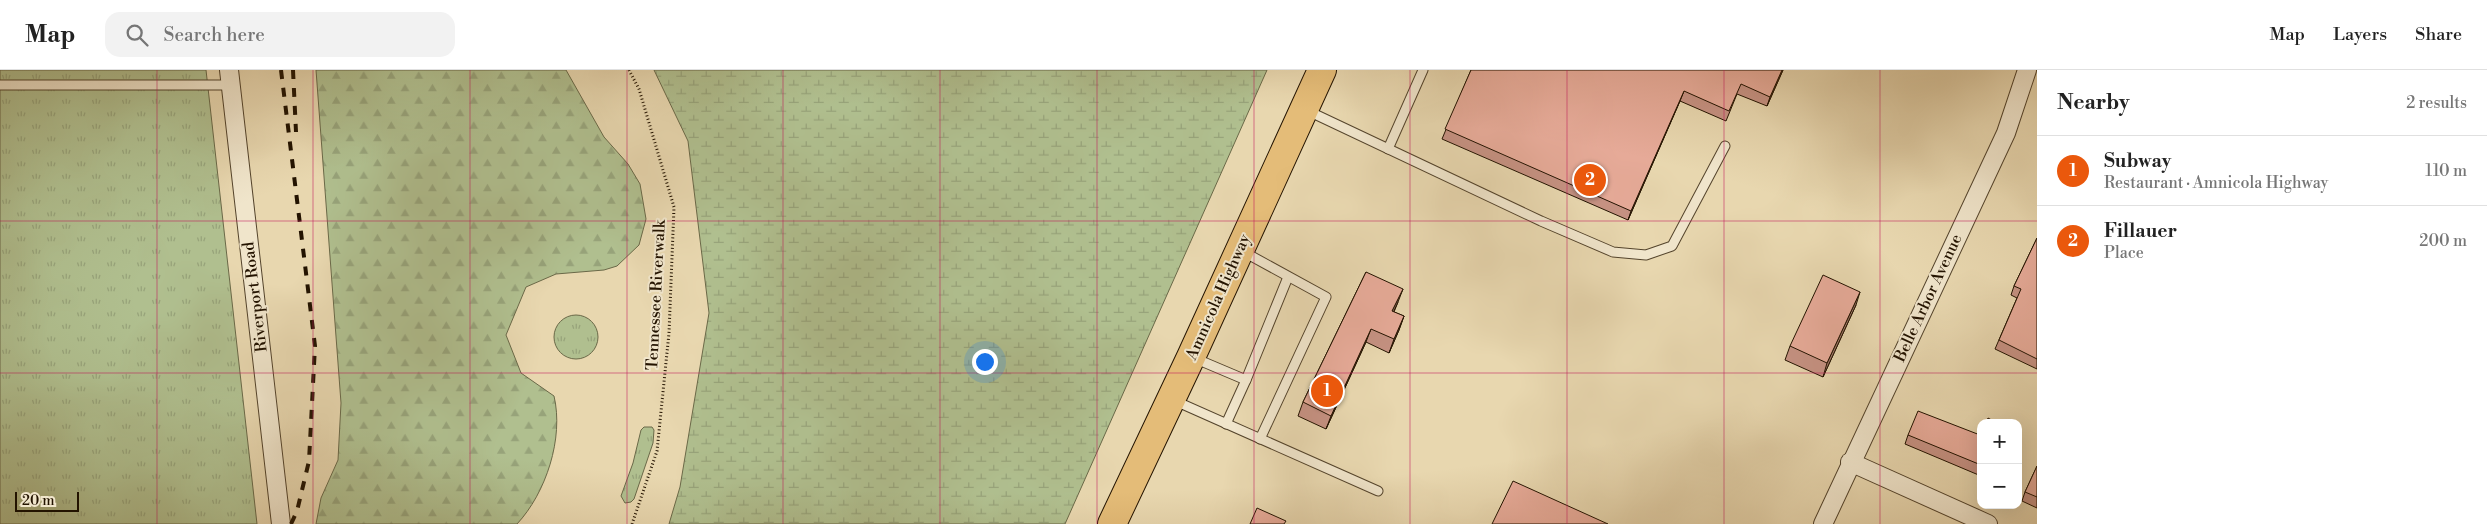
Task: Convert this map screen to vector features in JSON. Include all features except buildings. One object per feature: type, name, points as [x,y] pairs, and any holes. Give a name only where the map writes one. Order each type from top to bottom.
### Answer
[{"type":"main road","name":"Amnicola Highway","points":[[1112,524],[1191,357],[1322,70]]},
{"type":"street","name":"Belle Arbor Avenue","points":[[1823,524],[1850,462],[2006,132],[2027,70]]},
{"type":"street","name":"Riverport Road","points":[[230,78],[281,524]]},
{"type":"street","points":[[1850,462],[1988,524]]},
{"type":"lane","points":[[1388,149],[1423,70]]},
{"type":"lane","points":[[0,85],[230,78]]},
{"type":"lane","points":[[1304,109],[1613,252],[1646,255],[1672,246],[1725,146]]},
{"type":"lane","points":[[1239,250],[1326,297],[1260,439]]},
{"type":"lane","points":[[1226,424],[1288,277]]},
{"type":"lane","points":[[1191,357],[1246,380]]},
{"type":"lane","points":[[1170,398],[1378,491]]},
{"type":"path","name":"Tennessee Riverwalk","points":[[629,70],[638,89],[674,207],[669,332],[657,451],[632,524]]},
{"type":"green space","points":[[0,70],[206,70],[257,524],[0,524]]},
{"type":"green space","points":[[316,70],[566,70],[604,137],[628,164],[640,184],[646,219],[639,245],[617,266],[604,270],[556,274],[526,287],[506,335],[521,373],[554,396],[557,429],[550,464],[544,481],[536,497],[517,524],[316,524],[321,498],[338,460],[341,403]]},
{"type":"green space","points":[[654,70],[1267,70],[1065,524],[669,524],[680,487],[709,313],[688,141]]},
{"type":"green space","points":[[576,315],[588,319],[594,325],[598,337],[594,349],[588,355],[576,359],[564,355],[558,349],[554,337],[558,325],[564,319]]},
{"type":"green space","points":[[644,427],[652,427],[654,430],[653,443],[634,499],[631,502],[625,503],[621,496],[633,463],[641,430]]},
{"type":"railway","points":[[281,70],[315,346],[309,461],[297,511],[291,524]]},
{"type":"railway","points":[[293,70],[296,132]]},
{"type":"place","name":"Fillauer","points":[[1590,180]]},
{"type":"place","name":"Subway","points":[[1327,391]]}]
